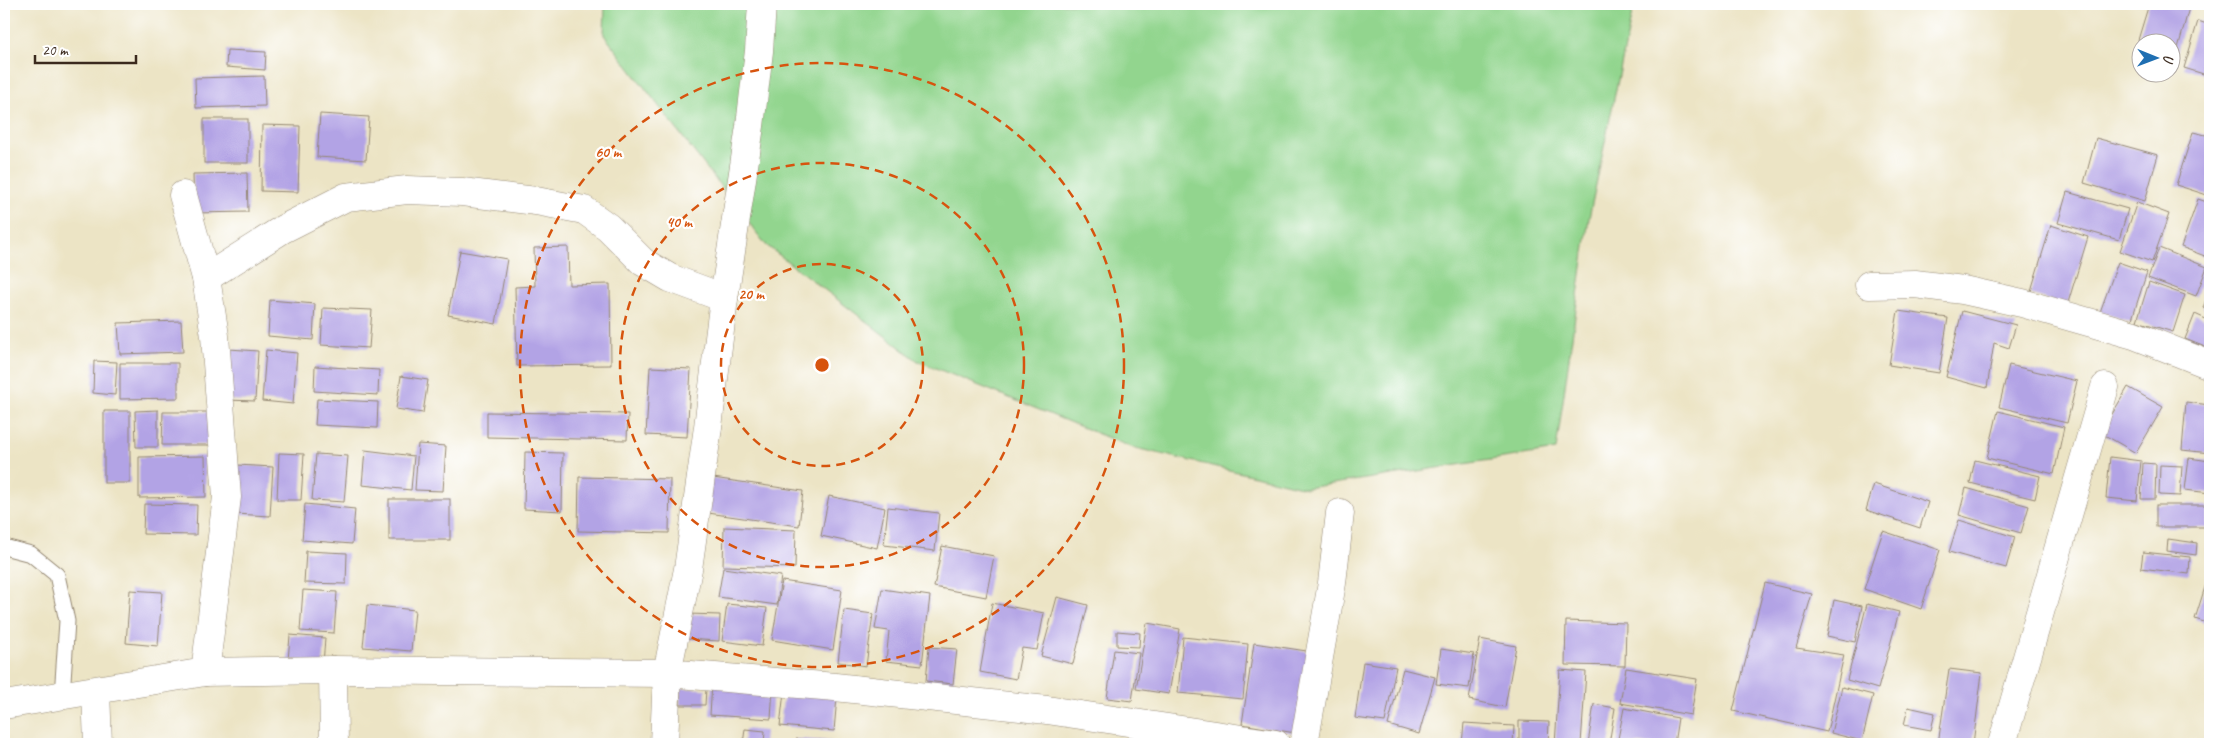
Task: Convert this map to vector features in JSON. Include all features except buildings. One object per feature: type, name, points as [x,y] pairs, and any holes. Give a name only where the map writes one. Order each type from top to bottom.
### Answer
[{"type":"street","points":[[664,744],[667,672],[688,569],[724,298],[750,126],[759,51],[762,4]]},
{"type":"street","points":[[206,278],[283,229],[346,197],[407,190],[443,191],[536,200],[584,210],[608,228],[643,262],[670,278],[724,298]]},
{"type":"street","points":[[183,195],[206,278],[214,336],[227,497],[205,672]]},
{"type":"street","points":[[1868,285],[1915,284],[1963,290],[2134,335],[2210,365]]},
{"type":"street","points":[[2002,744],[2105,388]]},
{"type":"street","points":[[1304,744],[1332,583],[1340,513]]},
{"type":"street","points":[[333,670],[334,744]]},
{"type":"street","points":[[4,705],[205,672],[333,670],[667,672],[835,687],[1047,710],[1276,744]]},
{"type":"street","points":[[96,691],[98,744]]},
{"type":"lane","points":[[4,547],[31,554],[57,576],[67,621],[62,696]]},
{"type":"green space","points":[[605,4],[1634,4],[1589,218],[1556,450],[1306,488],[1131,447],[918,361],[766,245],[604,35]]}]
